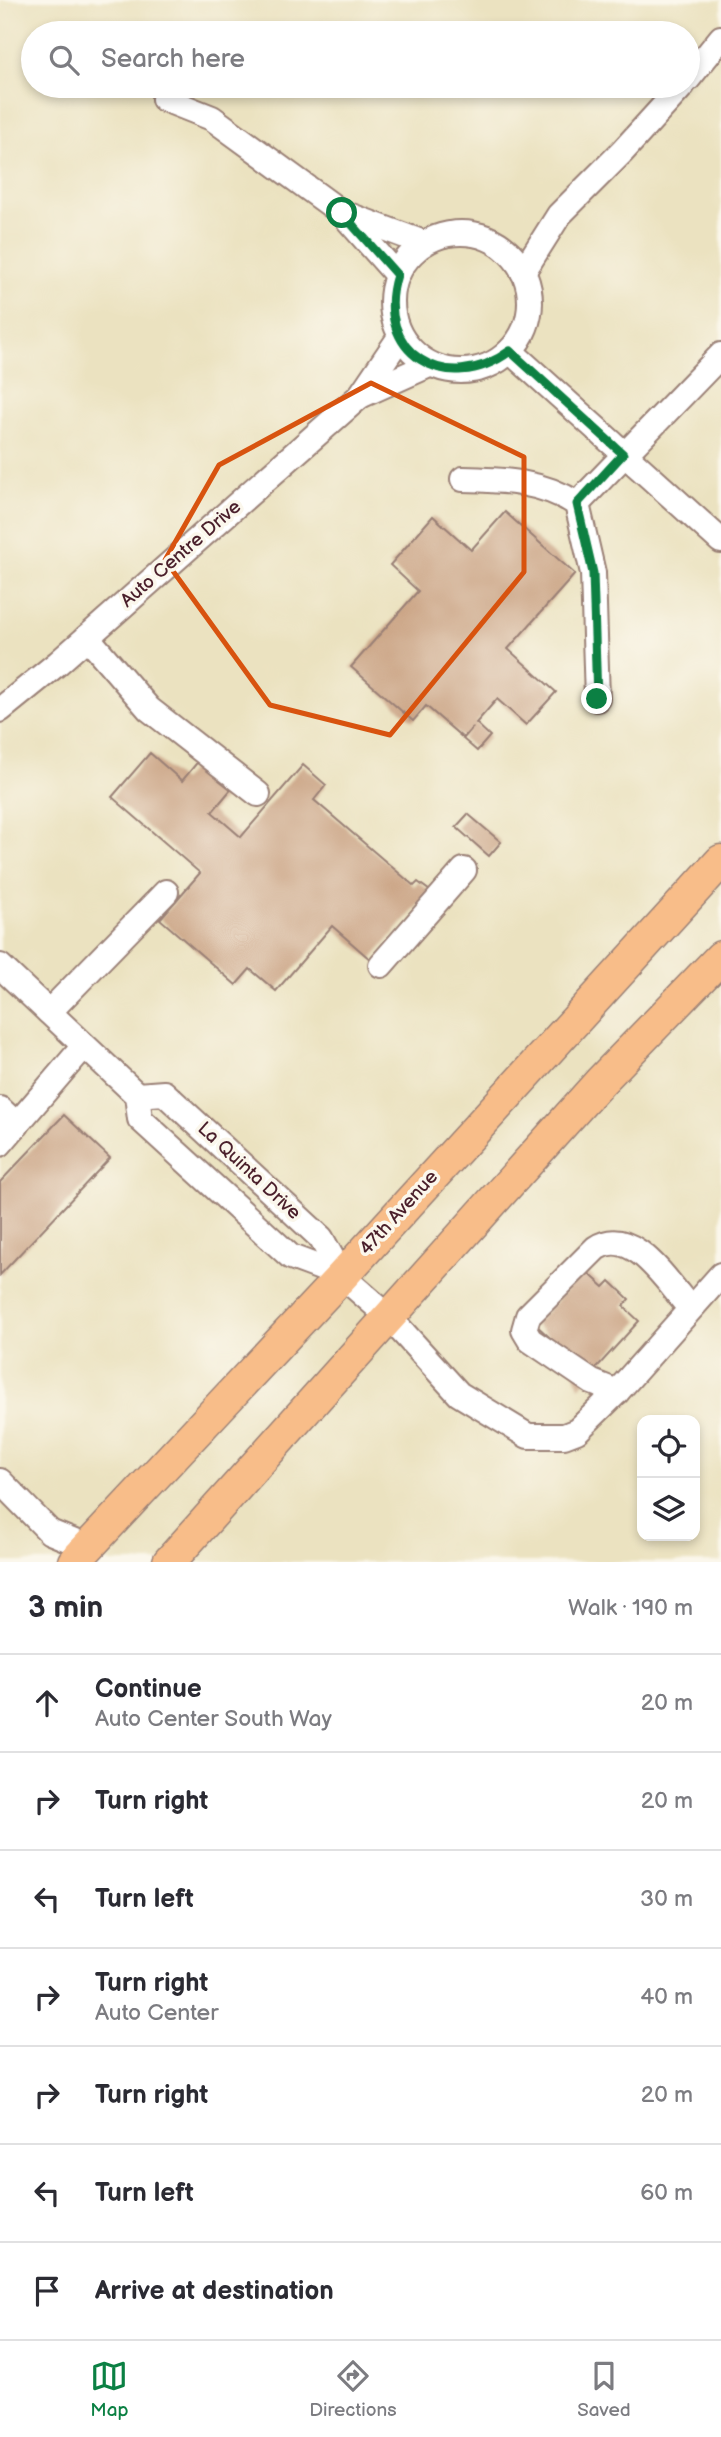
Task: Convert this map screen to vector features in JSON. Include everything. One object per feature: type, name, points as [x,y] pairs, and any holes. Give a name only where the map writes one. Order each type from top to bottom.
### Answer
[{"type":"main road","name":"47th Avenue","points":[[80,1554],[342,1276],[721,861]]},
{"type":"main road","points":[[169,1562],[600,1082],[721,957]]},
{"type":"street","points":[[700,64],[721,38]]},
{"type":"street","points":[[506,249],[559,215],[671,98]]},
{"type":"street","points":[[164,100],[212,118],[342,213],[397,275]]},
{"type":"street","points":[[342,213],[424,243]]},
{"type":"street","points":[[523,272],[559,215]]},
{"type":"street","points":[[466,233],[487,237],[506,249],[523,272],[530,293],[529,314],[522,335],[510,351],[492,364],[471,371],[450,371],[429,365],[412,353],[400,337],[391,306],[397,275],[408,257],[424,243],[444,235],[466,233]]},
{"type":"street","name":"Auto Centre Drive","points":[[0,710],[87,638],[360,396],[400,337]]},
{"type":"street","points":[[510,351],[721,541]]},
{"type":"street","points":[[577,504],[721,355]]},
{"type":"street","name":"Auto Centre Drive","points":[[360,396],[429,365]]},
{"type":"street","points":[[463,479],[534,485],[557,491],[577,504],[593,573],[597,699]]},
{"type":"street","points":[[87,638],[149,709],[258,794]]},
{"type":"street","points":[[382,965],[464,870]]},
{"type":"street","points":[[48,1012],[166,892]]},
{"type":"street","name":"La Quinta Drive","points":[[0,966],[137,1095],[139,1119],[291,1257],[342,1276]]},
{"type":"street","points":[[0,1144],[8,1117],[84,1045]]},
{"type":"street","name":"La Quinta Drive","points":[[137,1095],[164,1093],[321,1238],[342,1276],[389,1317],[459,1394],[528,1436],[564,1436],[577,1431],[617,1392],[721,1275]]},
{"type":"street","points":[[617,1392],[592,1382],[530,1340],[524,1331],[524,1322],[535,1307],[596,1248],[606,1241],[620,1241],[637,1249],[690,1308]]},
{"type":"street","points":[[0,1481],[50,1532],[80,1554]]},
{"type":"highlighted area","points":[[371,383],[524,457],[524,572],[390,735],[270,705],[165,560],[219,465]]},
{"type":"building","points":[[505,512],[575,574],[508,649],[556,692],[526,725],[497,699],[476,723],[490,736],[477,751],[463,739],[473,727],[463,738],[426,706],[413,721],[351,667],[418,591],[390,565],[433,516],[471,550]]},
{"type":"building","points":[[150,753],[182,781],[200,759],[233,787],[212,812],[241,837],[303,765],[326,785],[314,800],[414,886],[418,882],[430,891],[371,960],[332,926],[276,991],[250,969],[236,985],[160,919],[200,873],[112,797]]},
{"type":"building","points":[[468,814],[501,842],[489,856],[456,827]]},
{"type":"building","points":[[64,1115],[110,1158],[0,1275],[0,1182]]},
{"type":"building","points":[[585,1270],[604,1287],[610,1281],[629,1299],[623,1306],[639,1321],[579,1387],[570,1356],[535,1324]]},
{"type":"route","points":[[342,213],[397,275],[392,290],[394,323],[412,353],[429,365],[450,371],[471,371],[492,364],[510,351],[623,454],[577,504],[593,573],[597,699]]}]
